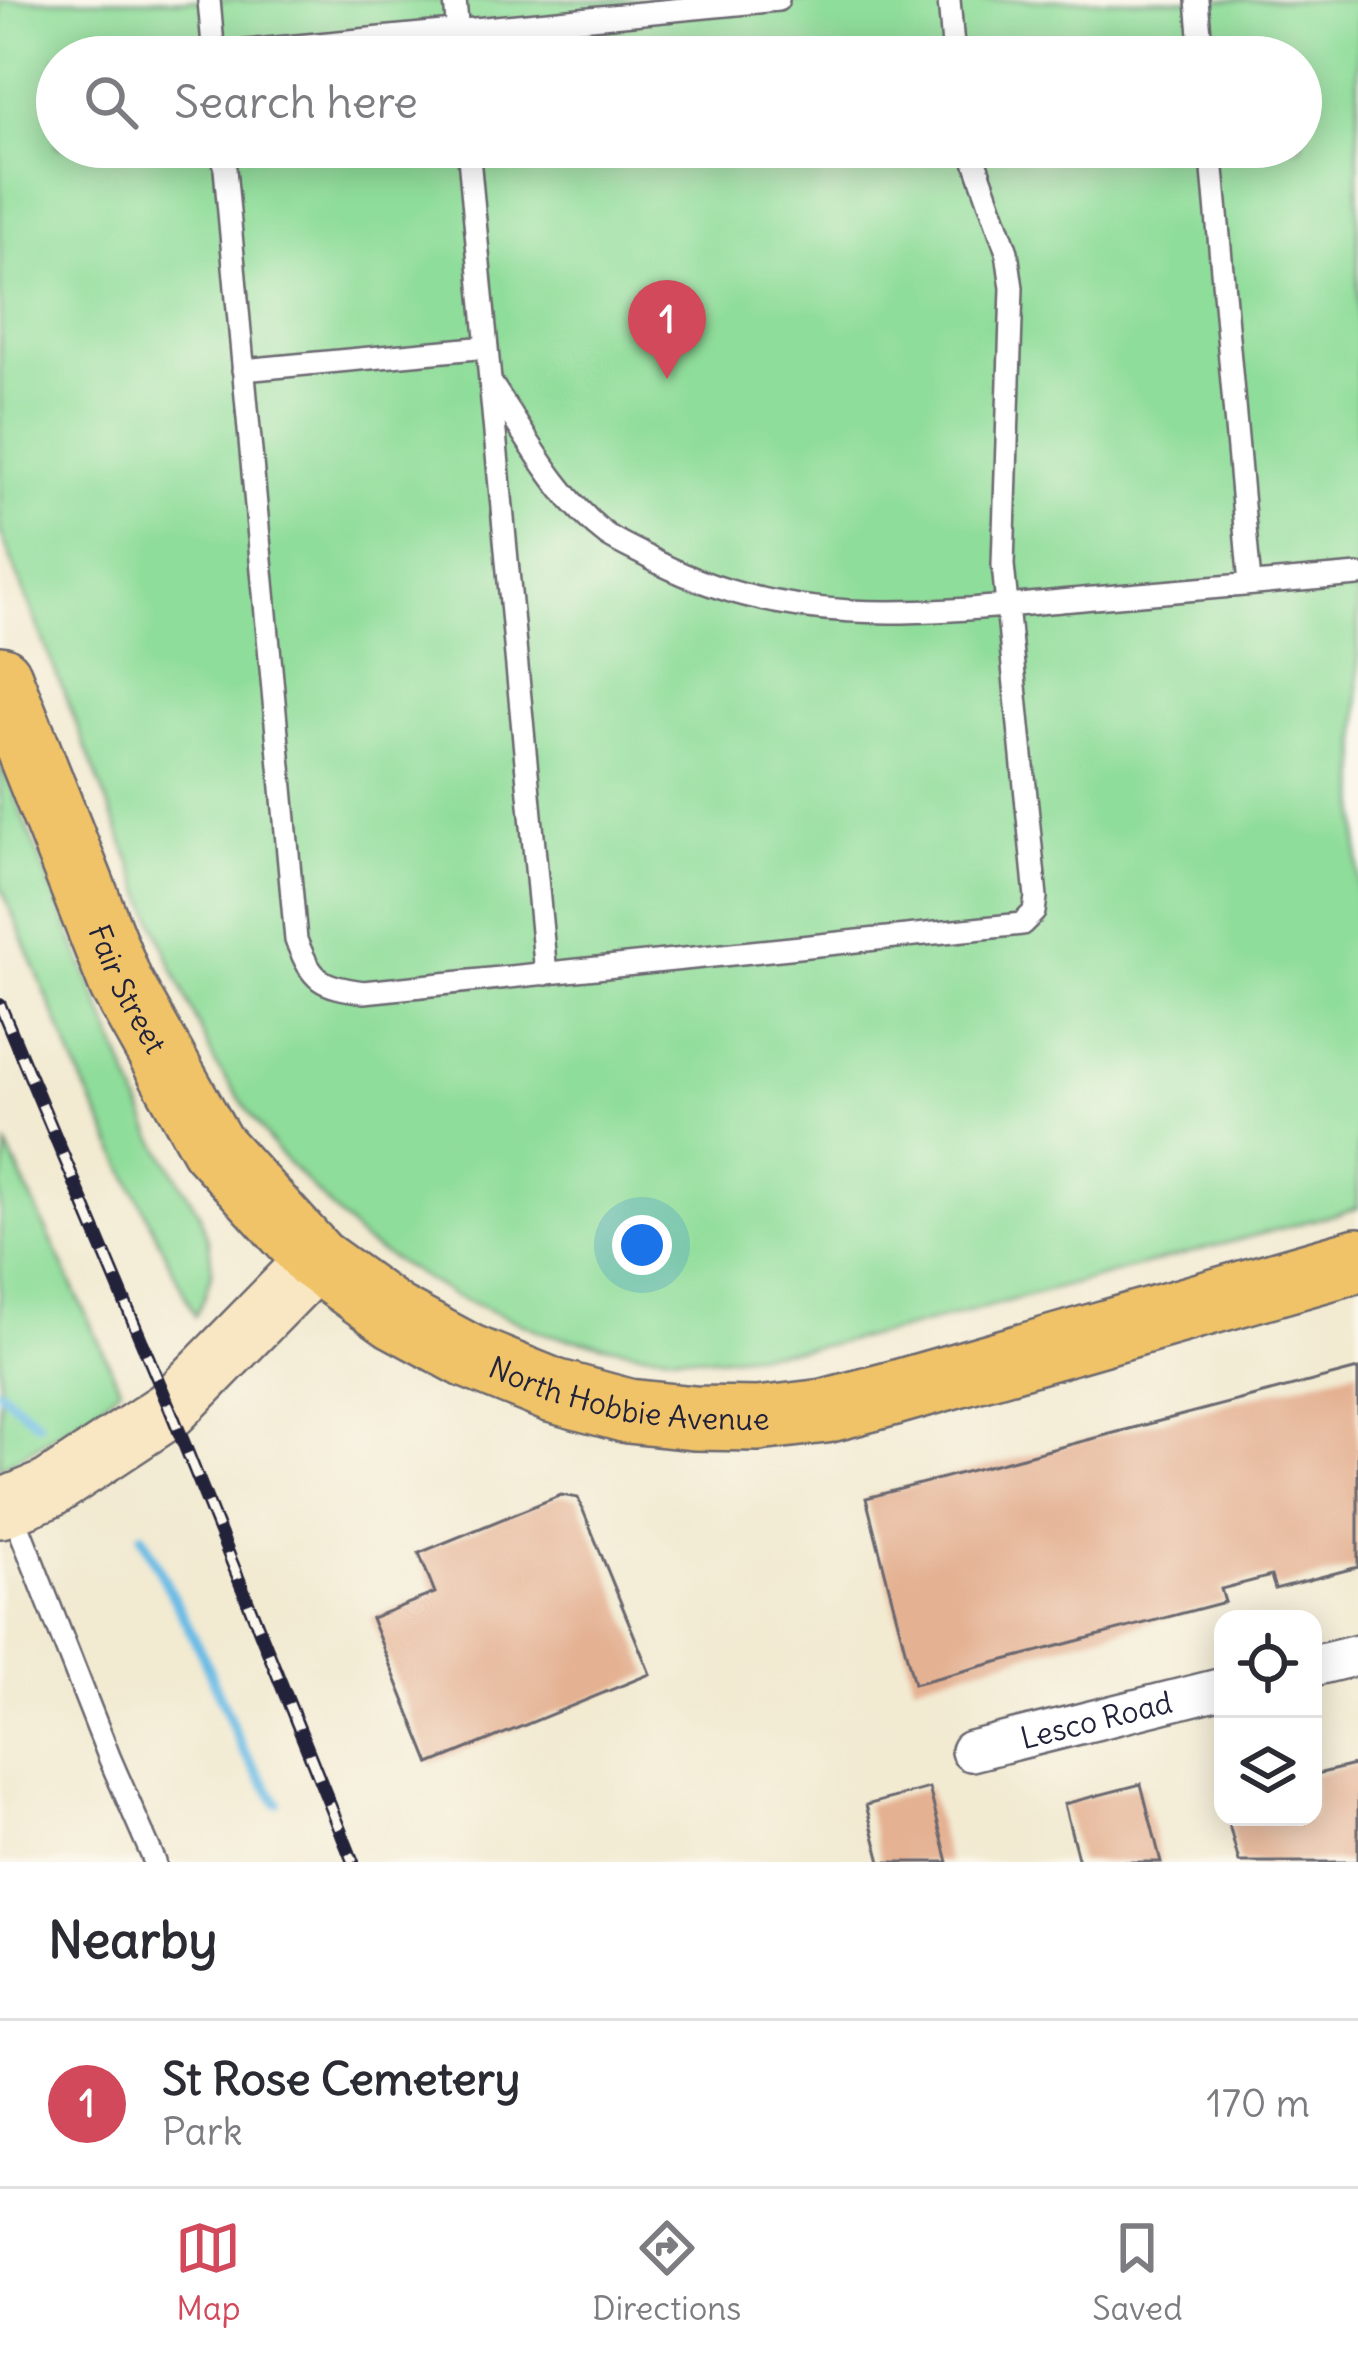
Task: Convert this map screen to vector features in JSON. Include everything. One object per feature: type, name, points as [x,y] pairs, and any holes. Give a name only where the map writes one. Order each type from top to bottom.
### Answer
[{"type":"main road","name":"Fair Street","points":[[0,678],[121,983],[212,1146],[316,1260]]},
{"type":"main road","name":"North Hobbie Avenue","points":[[316,1260],[394,1316],[468,1356],[554,1391],[628,1411],[758,1419],[825,1411],[894,1393],[1358,1260]]},
{"type":"main road","points":[[5,1507],[49,1489],[170,1409],[316,1260]]},
{"type":"street","points":[[1322,1664],[1358,1655]]},
{"type":"street","name":"Lesco Road","points":[[971,1750],[1214,1690]]},
{"type":"lane","points":[[209,0],[212,36]]},
{"type":"lane","points":[[455,0],[458,36]]},
{"type":"lane","points":[[399,36],[778,0]]},
{"type":"lane","points":[[949,0],[952,36]]},
{"type":"lane","points":[[1197,0],[1200,36]]},
{"type":"lane","points":[[225,168],[296,940],[308,970],[328,986],[364,992],[1022,923],[1034,912],[1004,544],[1012,288],[1007,252],[977,168]]},
{"type":"lane","points":[[471,168],[546,974]]},
{"type":"lane","points":[[1212,168],[1250,584]]},
{"type":"lane","points":[[243,370],[487,347]]},
{"type":"lane","points":[[491,383],[581,513],[610,537],[721,589],[788,607],[854,614],[1007,606],[1358,574]]},
{"type":"lane","points":[[5,1507],[155,1862]]},
{"type":"green space","points":[[0,0],[1358,0],[1358,1208],[897,1331],[816,1347],[717,1358],[641,1352],[547,1334],[452,1295],[363,1241],[276,1150],[216,1065],[170,961],[0,531]]},
{"type":"green space","points":[[0,761],[152,1134],[199,1213],[212,1271],[195,1316],[83,1083],[0,884]]},
{"type":"green space","points":[[7,1146],[120,1387],[95,1410],[0,1468],[0,1186]]},
{"type":"building","points":[[1358,1369],[1358,1567],[1275,1589],[1271,1576],[1221,1589],[1225,1602],[914,1684],[866,1498]]},
{"type":"building","points":[[561,1495],[578,1498],[650,1674],[430,1764],[371,1618],[435,1593],[419,1553]]},
{"type":"building","points":[[1358,1764],[1358,1862],[1239,1862],[1229,1826],[1322,1826],[1322,1773]]},
{"type":"building","points":[[1141,1784],[1161,1862],[1079,1862],[1064,1804]]},
{"type":"building","points":[[929,1788],[948,1862],[881,1862],[866,1805]]},
{"type":"waterway","points":[[0,1391],[38,1423]]},
{"type":"waterway","points":[[142,1536],[202,1654],[243,1750],[277,1803]]},
{"type":"railway","points":[[0,1005],[353,1862]]},
{"type":"place","name":"St Rose Cemetery","points":[[667,379]]}]
